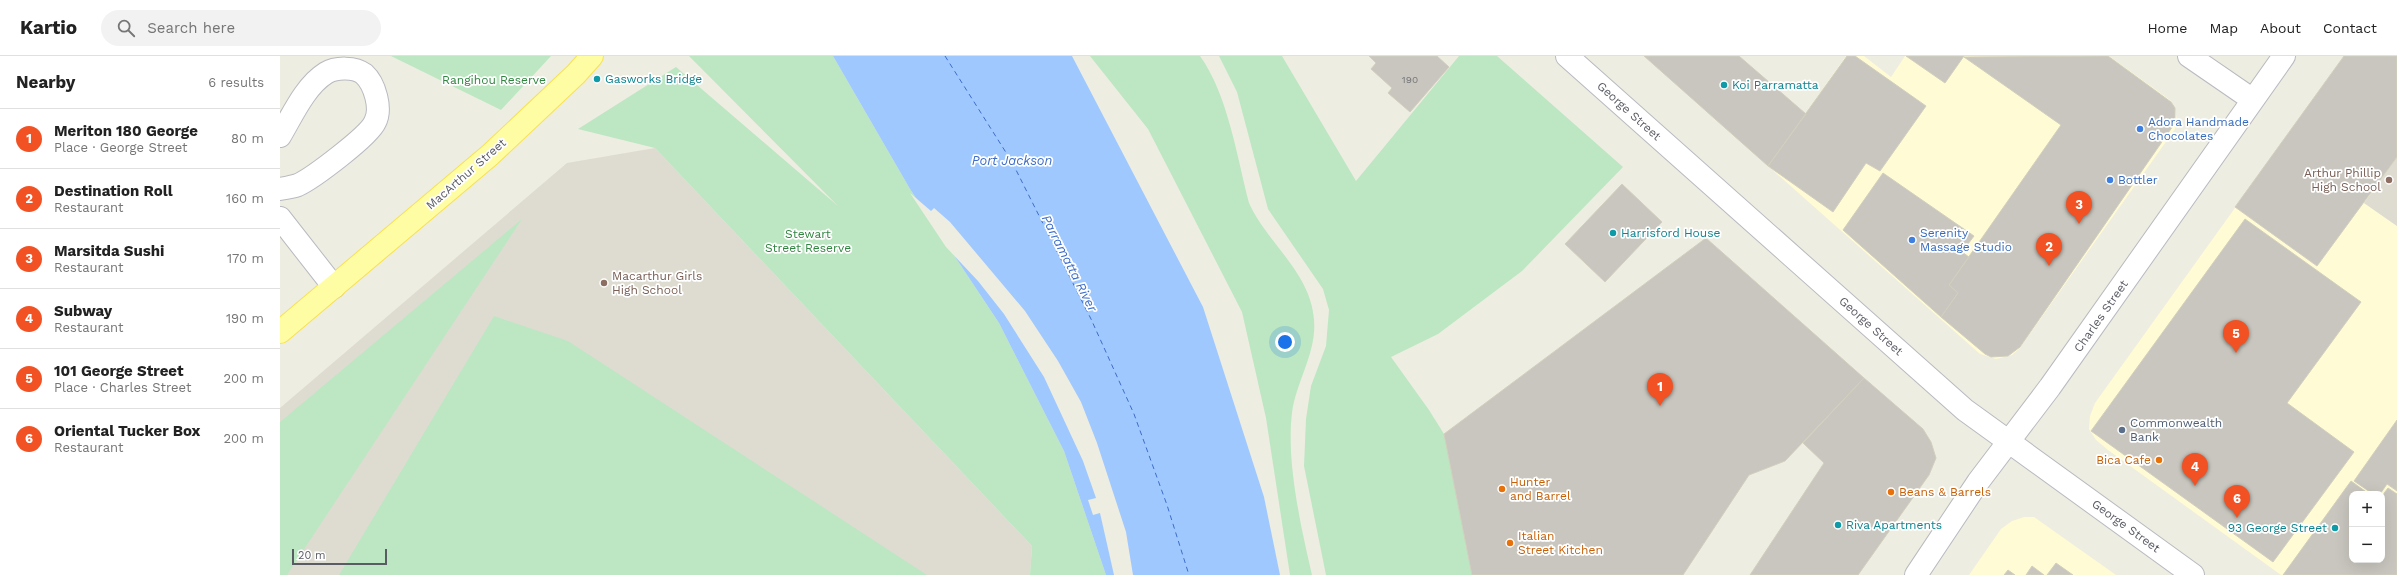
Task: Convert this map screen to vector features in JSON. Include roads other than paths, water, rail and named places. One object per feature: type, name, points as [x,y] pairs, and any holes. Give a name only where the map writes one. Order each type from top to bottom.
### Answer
[{"type":"main road","name":"MacArthur Street","points":[[280,332],[490,155],[576,74],[592,56]]},
{"type":"street","name":"George Street","points":[[1567,56],[1965,410],[2193,575]]},
{"type":"street","points":[[2189,56],[2253,100]]},
{"type":"street","name":"Charles Street","points":[[1916,575],[1978,482],[2050,387],[2284,56]]},
{"type":"street","points":[[280,136],[307,91],[327,73],[346,68],[364,74],[375,93],[378,108],[375,123],[327,166],[298,185],[280,189]]},
{"type":"street","points":[[280,218],[334,287]]},
{"type":"water","name":"Port Jackson","points":[[833,56],[1072,56],[1203,307],[1264,497],[1280,575],[1106,575],[1064,451],[999,323],[910,189]]},
{"type":"place","name":"Gasworks Bridge","points":[[597,79]]},
{"type":"place","name":"Koi Parramatta","points":[[1724,85]]},
{"type":"place","name":"Adora Handmade Chocolates","points":[[2140,129]]},
{"type":"place","name":"Bottler","points":[[2110,180]]},
{"type":"place","name":"Arthur Phillip High School","points":[[2389,180]]},
{"type":"place","name":"Marsitda Sushi","points":[[2079,224]]},
{"type":"place","name":"Harrisford House","points":[[1613,233]]},
{"type":"place","name":"Serenity Massage Studio","points":[[1912,240]]},
{"type":"place","name":"Destination Roll","points":[[2049,266]]},
{"type":"place","name":"Macarthur Girls High School","points":[[604,283]]},
{"type":"place","name":"101 George Street","points":[[2236,353]]},
{"type":"place","name":"Meriton 180 George","points":[[1660,406]]},
{"type":"place","name":"Commonwealth Bank","points":[[2122,430]]},
{"type":"place","name":"Bica Cafe","points":[[2159,460]]},
{"type":"place","name":"Subway","points":[[2195,486]]},
{"type":"place","name":"Hunter and Barrel","points":[[1502,489]]},
{"type":"place","name":"Beans & Barrels","points":[[1891,492]]},
{"type":"place","name":"Oriental Tucker Box","points":[[2237,518]]},
{"type":"place","name":"Riva Apartments","points":[[1838,525]]},
{"type":"place","name":"93 George Street","points":[[2335,528]]},
{"type":"place","name":"Italian Street Kitchen","points":[[1510,543]]},
{"type":"park label","name":"Rangihou Reserve","points":[[494,80]]},
{"type":"park label","name":"Stewart Street Reserve","points":[[808,241]]},
{"type":"water label","name":"Parramatta River","points":[[1070,263]]}]
